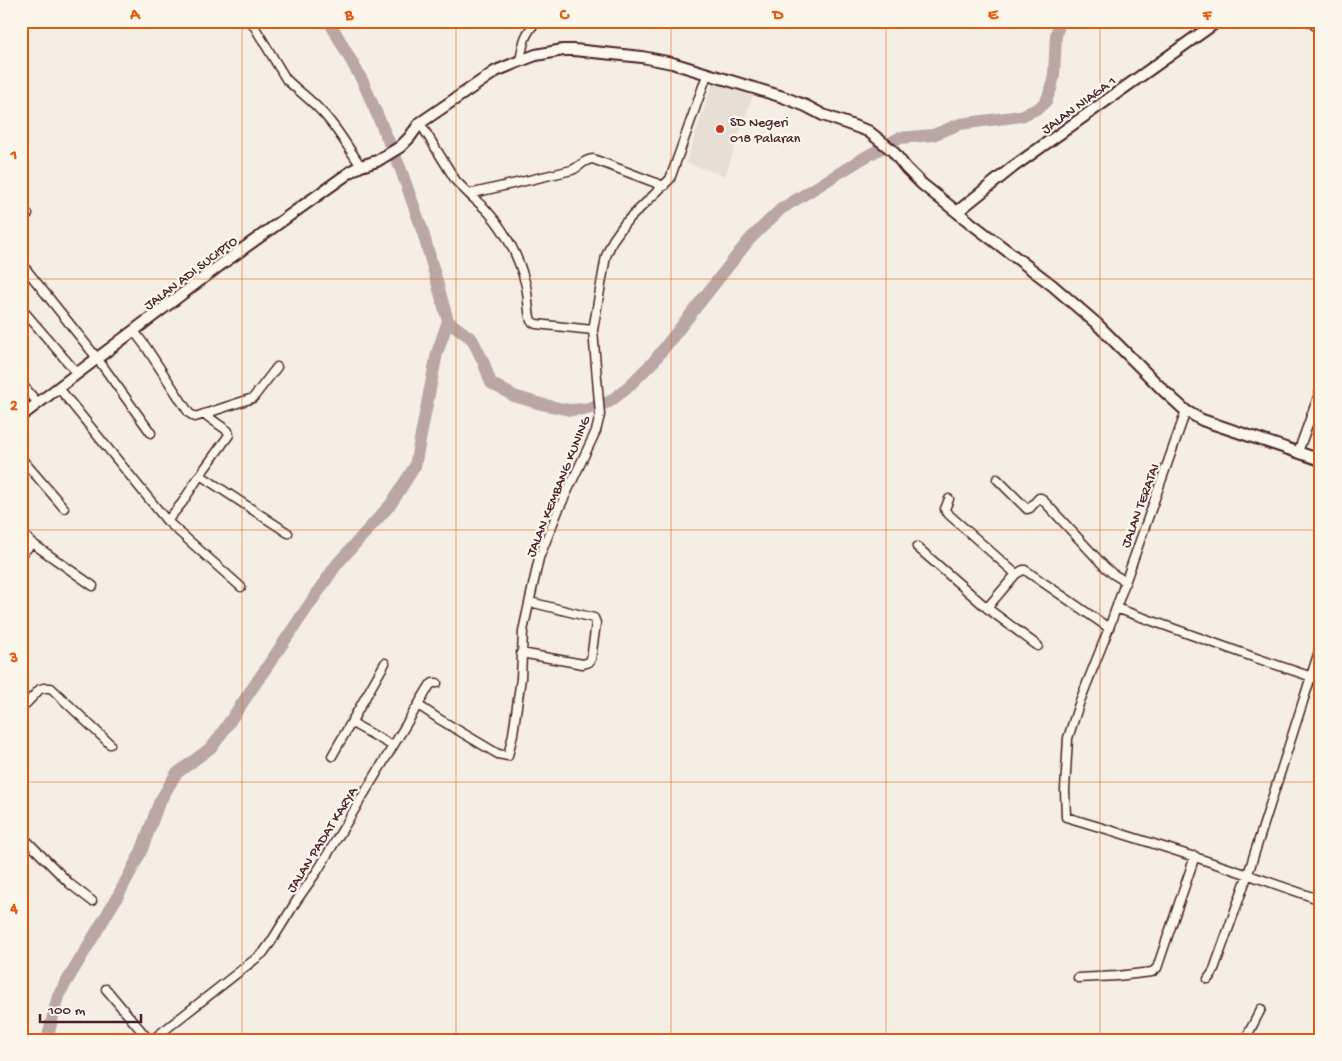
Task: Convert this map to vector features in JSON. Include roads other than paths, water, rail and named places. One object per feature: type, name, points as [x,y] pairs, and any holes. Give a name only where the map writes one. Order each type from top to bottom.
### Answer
[{"type":"street","points":[[251,21],[286,78],[326,116],[361,166]]},
{"type":"street","points":[[520,61],[525,36],[536,21]]},
{"type":"street","name":"JALAN NIAGA 1","points":[[957,212],[1013,167],[1218,21]]},
{"type":"street","points":[[1309,21],[1321,30]]},
{"type":"street","name":"JALAN ADI SUCIPTO","points":[[21,416],[219,266],[308,202],[361,166],[381,159],[400,147],[420,123],[496,71],[550,52],[574,50],[659,60],[783,97],[823,115],[857,126],[875,136],[892,150],[913,175],[957,212],[1052,285],[1096,323],[1186,411],[1209,422],[1321,460]]},
{"type":"street","name":"JALAN KEMBANG KUNING","points":[[418,705],[498,754],[508,756],[521,678],[523,631],[539,558],[558,511],[596,431],[600,415],[593,330],[606,256],[613,240],[624,223],[670,179],[707,75]]},
{"type":"street","points":[[420,123],[448,170],[462,189],[488,211],[498,224],[518,261],[525,282],[531,321],[536,324],[593,330]]},
{"type":"street","points":[[469,194],[572,170],[589,159],[664,186]]},
{"type":"street","points":[[21,263],[97,358],[150,432]]},
{"type":"street","points":[[21,308],[77,374]]},
{"type":"street","points":[[134,331],[189,413],[195,417],[253,398],[277,367]]},
{"type":"street","points":[[21,383],[38,403]]},
{"type":"street","points":[[58,387],[167,521],[240,587]]},
{"type":"street","points":[[1298,452],[1321,390]]},
{"type":"street","name":"JALAN TERATAI","points":[[1186,411],[1068,738],[1065,790],[1066,817],[1195,856]]},
{"type":"street","points":[[167,521],[182,503],[229,435],[228,431],[204,414]]},
{"type":"street","points":[[21,458],[64,508]]},
{"type":"street","points":[[200,476],[288,533]]},
{"type":"street","points":[[997,479],[1027,509],[1041,498],[1104,566],[1125,581]]},
{"type":"street","points":[[949,499],[945,509],[946,512],[1016,574]]},
{"type":"street","points":[[21,532],[32,543],[93,586]]},
{"type":"street","points":[[21,555],[32,543]]},
{"type":"street","points":[[917,547],[987,608],[1038,646]]},
{"type":"street","points":[[987,608],[1016,574],[1026,570],[1109,628]]},
{"type":"street","points":[[521,653],[583,664],[591,659],[596,623],[594,618],[530,602]]},
{"type":"street","points":[[1116,608],[1321,680]]},
{"type":"street","points":[[1208,980],[1213,972],[1248,874],[1321,645]]},
{"type":"street","points":[[332,756],[386,663]]},
{"type":"street","name":"JALAN PADAT KARYA","points":[[150,1040],[263,953],[272,942],[430,685],[437,683]]},
{"type":"street","points":[[21,709],[40,690],[51,688],[110,744]]},
{"type":"street","points":[[352,723],[393,746]]},
{"type":"street","points":[[21,835],[70,884],[92,901]]},
{"type":"street","points":[[1078,978],[1117,976],[1152,972],[1155,970],[1165,948],[1195,856],[1321,900]]},
{"type":"street","points":[[106,989],[150,1040]]},
{"type":"street","points":[[1245,1040],[1261,1009]]},
{"type":"waterway","points":[[47,1040],[58,996],[119,894],[141,852],[159,803],[176,774],[213,746],[337,564],[391,504],[415,466],[437,353],[448,321],[422,229],[401,170],[363,82],[329,21]]},
{"type":"waterway","points":[[448,321],[472,339],[491,383],[514,396],[569,410],[587,409],[609,402],[625,390],[654,361],[749,240],[781,209],[899,138],[933,135],[960,124],[1021,116],[1039,108],[1046,101],[1051,89],[1054,75],[1056,35],[1060,21]]},
{"type":"place","name":"SD Negeri 018 Palaran","points":[[720,129]]}]
